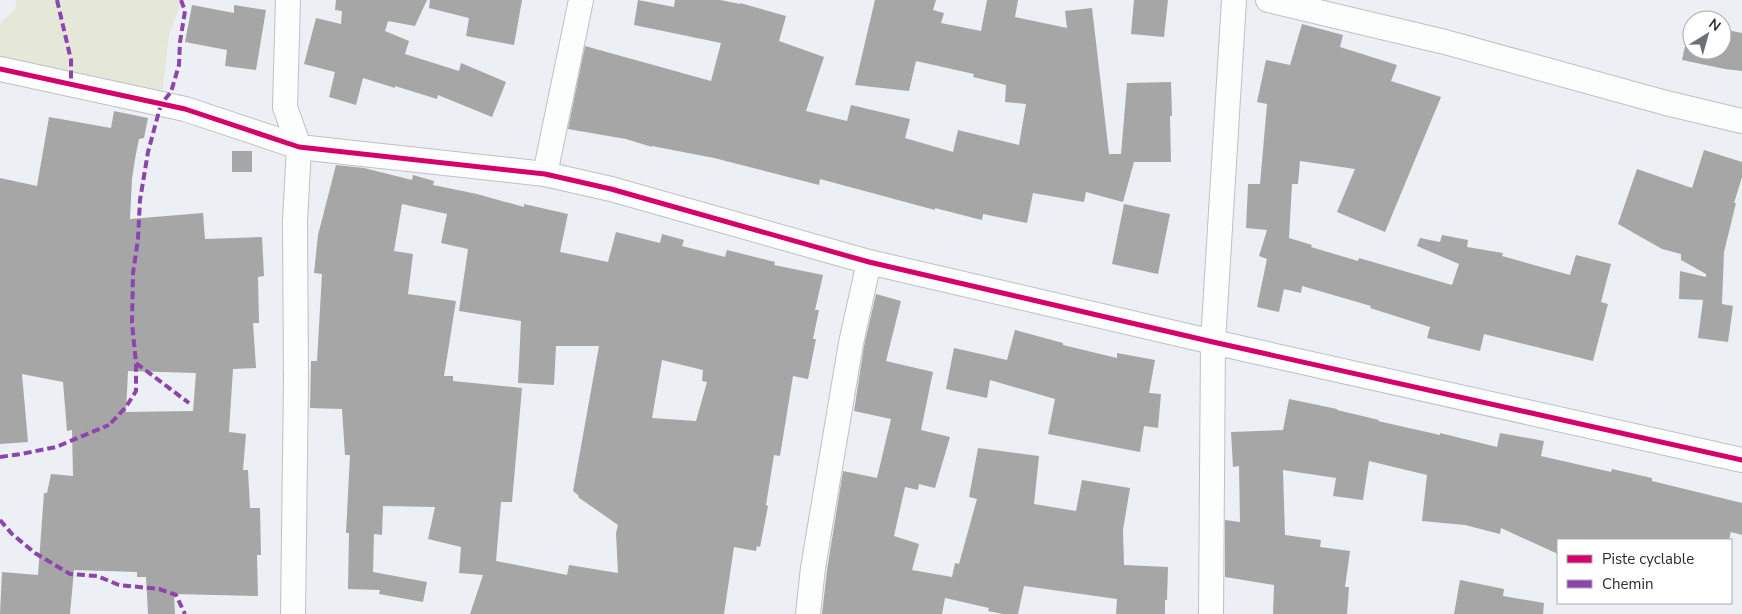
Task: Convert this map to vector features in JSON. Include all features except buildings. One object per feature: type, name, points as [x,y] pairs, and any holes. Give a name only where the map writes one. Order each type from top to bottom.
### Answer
[{"type":"street","points":[[288,0],[285,107],[299,147],[295,221],[296,381],[293,614]]},
{"type":"street","points":[[545,174],[582,0]]},
{"type":"street","points":[[1211,614],[1213,342],[1234,0]]},
{"type":"street","points":[[1268,0],[1445,42],[1666,103],[1742,121]]},
{"type":"street","points":[[0,69],[185,109],[299,147],[545,174],[611,189],[868,262],[1213,342],[1742,460]]},
{"type":"street","points":[[808,614],[813,568],[851,343],[868,262]]},
{"type":"green space","points":[[16,0],[182,0],[169,35],[161,104],[0,69],[0,23],[15,10]]},
{"type":"marked path","points":[[57,0],[71,60],[71,84]]},
{"type":"marked path","points":[[181,0],[185,11],[180,42],[179,65],[171,92],[161,104],[148,152],[140,200],[138,239],[133,273],[132,323],[136,363],[189,403]]},
{"type":"marked path","points":[[111,423],[126,407],[136,391],[136,363]]},
{"type":"marked path","points":[[0,457],[56,447],[109,425]]},
{"type":"marked path","points":[[0,520],[12,534],[35,553],[70,574],[97,576],[119,585],[159,589],[176,595],[185,614]]},
{"type":"cycle path","points":[[0,69],[185,109],[299,147],[545,174],[611,189],[869,262],[1213,342],[1742,460]]}]
